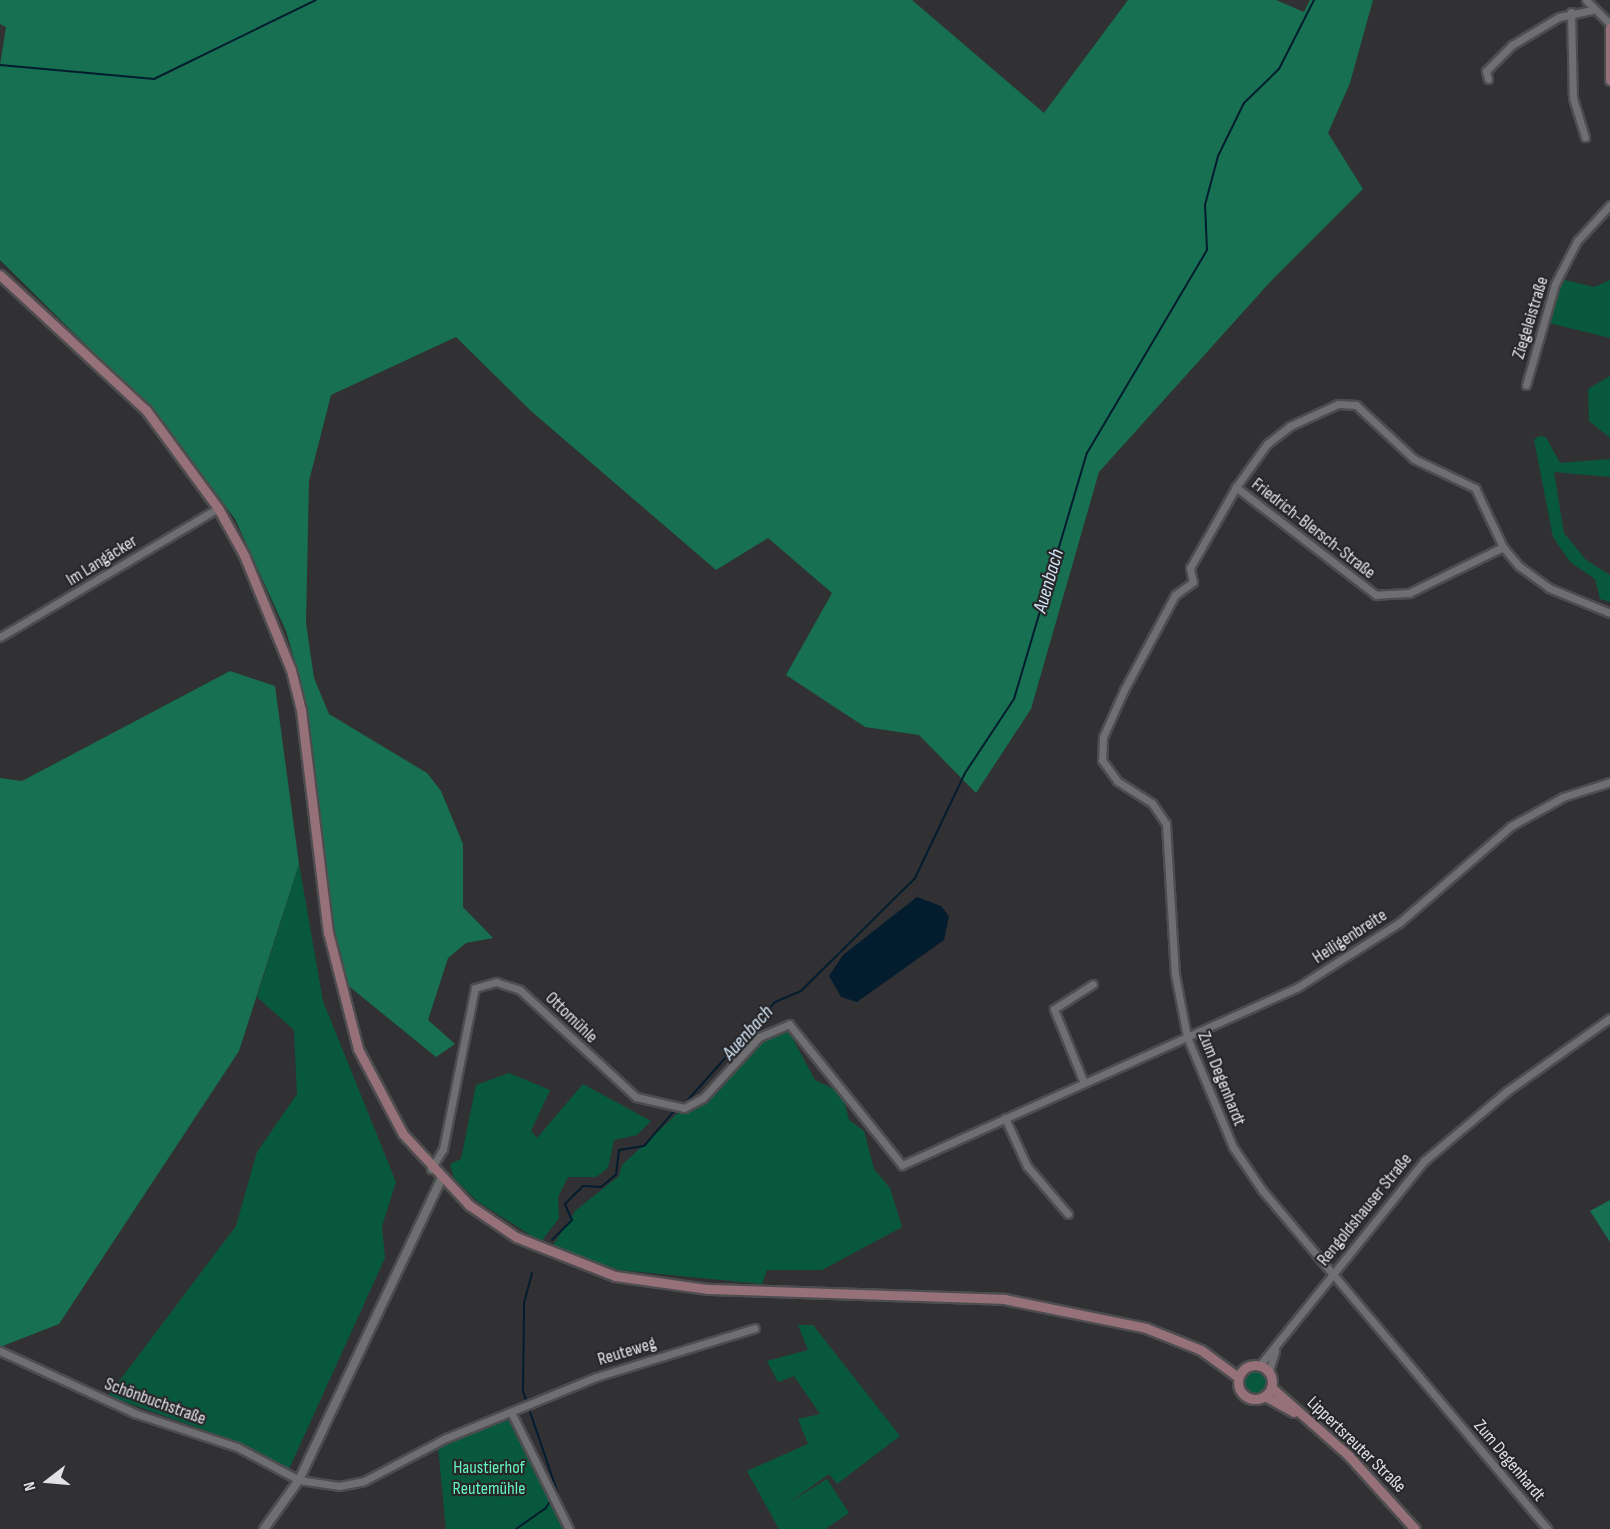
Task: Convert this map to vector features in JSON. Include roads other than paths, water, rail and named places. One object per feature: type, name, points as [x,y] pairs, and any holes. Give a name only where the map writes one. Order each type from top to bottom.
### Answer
[{"type":"main road","points":[[1610,26],[1610,80]]},
{"type":"main road","points":[[0,274],[146,410],[218,508],[291,670],[309,762],[328,932],[345,1008],[375,1087],[441,1180],[516,1237],[615,1276],[708,1289],[1004,1299],[1115,1318],[1201,1350],[1240,1373],[1245,1396],[1265,1396],[1307,1419]]},
{"type":"main road","points":[[1240,1373],[1260,1365],[1269,1371],[1271,1387],[1265,1396]]},
{"type":"main road","name":"Lippertsreuter Straße","points":[[1271,1387],[1307,1419],[1415,1529]]},
{"type":"street","points":[[1586,0],[1610,26]]},
{"type":"street","points":[[1488,79],[1486,71],[1512,45],[1571,12],[1593,10]]},
{"type":"street","points":[[1571,12],[1574,98],[1585,136]]},
{"type":"street","name":"Ziegeleistraße","points":[[1526,385],[1555,285],[1577,242],[1610,204]]},
{"type":"street","name":"Friedrich-Blersch-Straße","points":[[1193,582],[1190,568],[1236,487],[1279,434],[1307,416],[1350,403],[1372,415],[1414,459],[1475,488],[1503,547],[1549,588],[1610,613]]},
{"type":"street","name":"Friedrich-Blersch-Straße","points":[[1236,487],[1376,595],[1409,593],[1503,547]]},
{"type":"street","name":"Im Langäcker","points":[[0,637],[218,508]]},
{"type":"street","name":"Zum Degenhardt","points":[[1193,582],[1175,595],[1145,648],[1103,737],[1102,760],[1117,781],[1152,803],[1166,824],[1175,974],[1187,1037],[1233,1147],[1332,1273],[1547,1529]]},
{"type":"street","name":"Heiligenbreite","points":[[850,1094],[902,1165],[1187,1037],[1332,968],[1399,923],[1511,826],[1563,797],[1610,782]]},
{"type":"street","name":"Ottomühle","points":[[431,1169],[443,1149],[475,988],[496,982],[520,990],[636,1097],[684,1108],[703,1098],[759,1037],[789,1024],[850,1094]]},
{"type":"street","points":[[1084,1083],[1054,1009],[1093,984]]},
{"type":"street","name":"Rengoldshauser Straße","points":[[1260,1365],[1275,1351],[1332,1273],[1424,1161],[1515,1084],[1610,1018]]},
{"type":"street","points":[[1005,1118],[1027,1166],[1068,1214]]},
{"type":"street","points":[[264,1529],[299,1480],[441,1180]]},
{"type":"street","name":"Reuteweg","points":[[299,1480],[339,1486],[364,1481],[446,1438],[596,1377],[755,1328]]},
{"type":"street","name":"Schönbuchstraße","points":[[0,1351],[134,1413],[237,1447],[299,1480]]},
{"type":"street","name":"Rengoldshauser Straße","points":[[1269,1371],[1275,1351]]},
{"type":"street","points":[[512,1412],[548,1493],[569,1529]]},
{"type":"water","points":[[917,897],[941,906],[949,916],[944,940],[857,1002],[841,997],[829,976],[843,955]]},
{"type":"waterway","points":[[0,65],[154,79],[316,0]]},
{"type":"waterway","name":"Auenbach","points":[[686,1102],[775,1002],[801,991],[915,878],[965,773],[1014,699],[1087,453],[1207,250],[1205,205],[1218,156],[1244,103],[1279,69],[1314,0]]},
{"type":"waterway","name":"Auenbach","points":[[552,1240],[572,1220],[565,1204],[583,1186],[601,1187],[616,1175],[619,1150],[644,1146],[673,1112]]},
{"type":"waterway","name":"Auenbach","points":[[516,1529],[545,1509],[557,1491],[523,1391],[524,1303],[532,1273]]},
{"type":"park label","name":"Haustierhof Reutemühle","points":[[489,1479]]}]
